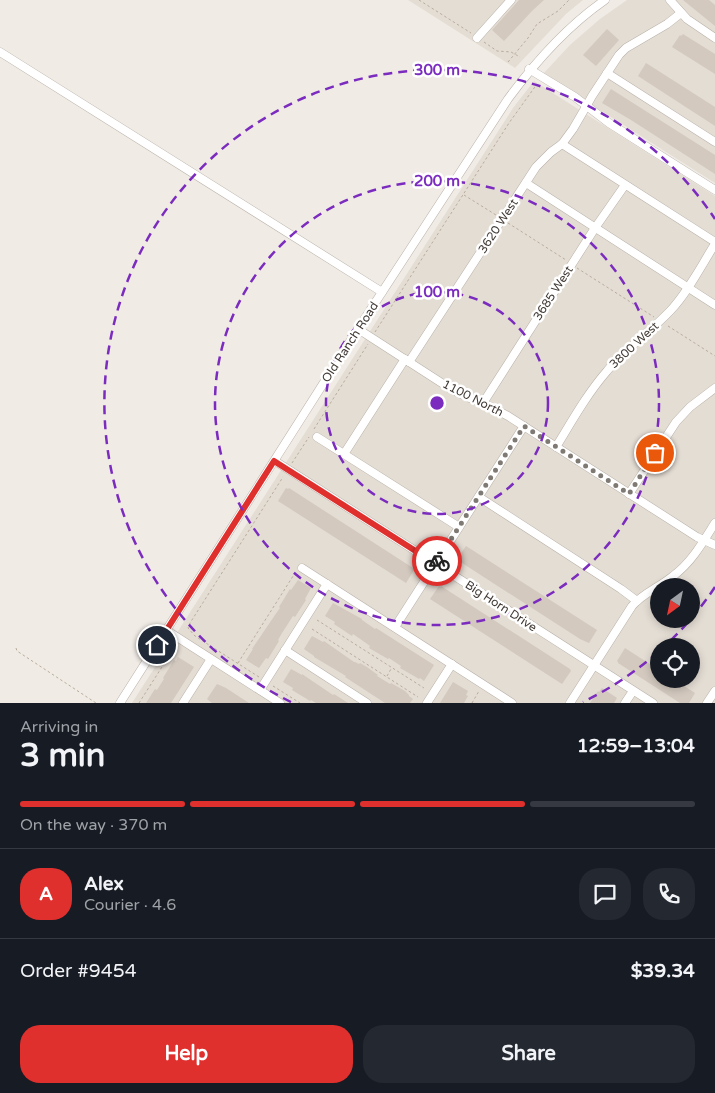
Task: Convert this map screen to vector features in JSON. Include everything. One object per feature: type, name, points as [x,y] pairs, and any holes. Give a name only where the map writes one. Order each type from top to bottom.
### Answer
[{"type":"street","name":"Old Ranch Road","points":[[120,703],[358,329],[508,99],[529,69],[552,44],[579,19],[605,0]]},
{"type":"street","points":[[670,0],[693,24],[715,38]]},
{"type":"street","points":[[477,37],[506,1]]},
{"type":"street","name":"3620 West","points":[[344,454],[536,167],[562,144],[622,51],[667,24],[681,13]]},
{"type":"street","points":[[0,52],[382,292]]},
{"type":"street","points":[[529,69],[575,97],[614,126],[715,190]]},
{"type":"street","points":[[607,72],[715,142]]},
{"type":"street","points":[[562,144],[715,243]]},
{"type":"street","points":[[526,183],[715,305]]},
{"type":"street","name":"3685 West","points":[[484,403],[624,185]]},
{"type":"street","name":"3800 West","points":[[556,447],[608,370],[670,311],[688,287],[715,243]]},
{"type":"street","name":"1100 North","points":[[358,329],[459,394],[484,403],[524,426],[704,541],[715,545]]},
{"type":"street","points":[[629,494],[676,422],[690,407],[715,388]]},
{"type":"street","points":[[395,628],[524,426]]},
{"type":"street","points":[[317,437],[459,528]]},
{"type":"street","name":"Big Horn Drive","points":[[274,461],[653,703]]},
{"type":"street","points":[[479,497],[621,589],[636,601]]},
{"type":"street","points":[[570,703],[636,601],[679,571],[693,557],[715,523]]},
{"type":"street","points":[[301,568],[512,703]]},
{"type":"street","points":[[260,690],[327,584]]},
{"type":"street","points":[[166,630],[280,703]]},
{"type":"street","points":[[285,650],[367,703]]},
{"type":"street","points":[[194,703],[185,700],[211,659]]},
{"type":"street","points":[[428,703],[452,664]]},
{"type":"street","points":[[625,703],[633,691]]},
{"type":"street","points":[[707,703],[715,692]]},
{"type":"path","points":[[419,0],[497,51],[515,54],[520,57]]},
{"type":"path","points":[[508,62],[537,24],[558,11],[568,0]]},
{"type":"path","points":[[296,459],[463,194],[509,123],[538,84]]},
{"type":"path","points":[[463,194],[496,216]]},
{"type":"path","points":[[508,223],[565,260]]},
{"type":"path","points":[[579,269],[654,316]]},
{"type":"path","points":[[666,325],[715,356]]},
{"type":"path","points":[[261,679],[195,636],[188,628],[282,478]]},
{"type":"path","points":[[238,663],[301,568]]},
{"type":"path","points":[[318,620],[424,688]]},
{"type":"path","points":[[312,629],[418,697]]},
{"type":"path","points":[[139,703],[174,647]]},
{"type":"path","points":[[16,648],[16,651],[96,703]]},
{"type":"path","points":[[386,677],[392,668]]},
{"type":"path","points":[[269,684],[300,703]]},
{"type":"path","points":[[472,703],[479,691]]},
{"type":"shaded area","points":[[408,0],[583,0],[566,14],[515,68]]},
{"type":"shaded area","points":[[627,0],[715,0],[715,183],[543,74],[570,45],[600,19]]},
{"type":"shaded area","points":[[534,81],[715,196],[715,703],[132,703],[513,108]]},
{"type":"building","points":[[519,0],[544,0],[504,41],[492,30]]},
{"type":"building","points":[[683,0],[709,0],[715,5],[715,26]]},
{"type":"building","points":[[607,29],[619,40],[596,66],[583,55]]},
{"type":"building","points":[[683,34],[715,54],[715,74],[672,47],[680,35]]},
{"type":"building","points":[[646,63],[715,107],[715,126],[638,76]]},
{"type":"building","points":[[611,89],[715,155],[715,174],[602,103]]},
{"type":"building","points":[[286,488],[289,488],[413,568],[414,570],[406,583],[278,501]]},
{"type":"building","points":[[466,546],[597,630],[589,643],[459,561],[457,559]]},
{"type":"building","points":[[298,580],[311,588],[306,600],[282,633],[268,659],[266,658],[259,668],[246,660],[280,608],[290,589]]},
{"type":"building","points":[[439,586],[570,669],[571,671],[562,684],[430,599]]},
{"type":"building","points":[[333,603],[362,619],[434,665],[424,681],[400,668],[401,666],[369,648],[370,646],[353,634],[352,636],[334,624],[335,622],[325,616]]},
{"type":"building","points":[[312,636],[324,641],[354,662],[367,667],[377,676],[405,691],[413,699],[410,703],[385,703],[304,649]]},
{"type":"building","points":[[625,648],[650,664],[650,684],[618,663],[617,661]]},
{"type":"building","points":[[178,657],[194,667],[171,703],[146,703],[155,689],[157,690],[174,660],[176,661]]},
{"type":"building","points":[[291,669],[348,703],[316,703],[310,701],[283,682]]},
{"type":"building","points":[[453,682],[468,691],[466,695],[468,696],[464,703],[440,703]]},
{"type":"building","points":[[217,684],[249,703],[212,703],[207,699]]},
{"type":"building","points":[[602,688],[617,698],[614,703],[590,703],[598,691]]},
{"type":"building","points":[[657,688],[687,688],[695,693],[689,703],[680,703]]},
{"type":"way so far","points":[[437,561],[524,426],[629,494],[655,453]]},
{"type":"route","points":[[157,645],[274,461],[436,564],[437,561]]}]
